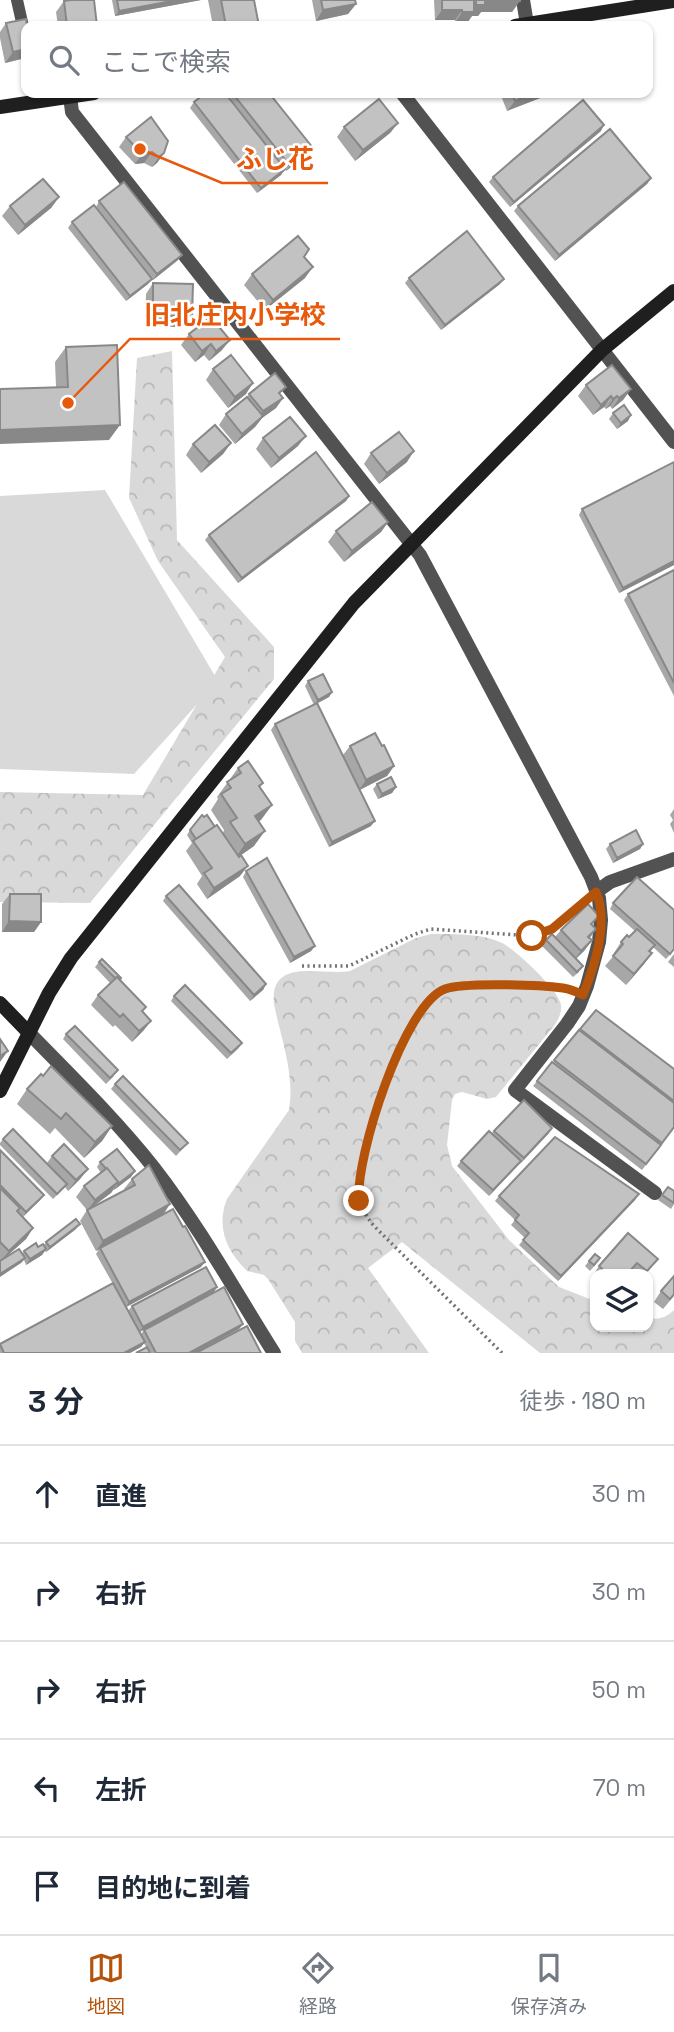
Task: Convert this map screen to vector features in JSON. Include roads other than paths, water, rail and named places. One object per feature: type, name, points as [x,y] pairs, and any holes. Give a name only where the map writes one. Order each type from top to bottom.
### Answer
[{"type":"street","points":[[521,21],[523,0]]},
{"type":"street","points":[[546,21],[674,1]]},
{"type":"street","points":[[0,107],[49,98]]},
{"type":"street","points":[[62,98],[412,544],[572,842],[596,892],[601,920],[599,942],[579,1006],[515,1090],[655,1193]]},
{"type":"street","points":[[406,98],[674,442]]},
{"type":"street","points":[[0,1091],[60,975],[340,620],[602,350],[674,291]]},
{"type":"street","points":[[596,892],[610,882],[674,859]]},
{"type":"street","points":[[0,1003],[111,1118],[153,1166],[190,1218],[274,1353]]},
{"type":"lane","points":[[17,0],[22,21]]},
{"type":"place","name":"ふじ花","points":[[140,149]]},
{"type":"place","name":"旧北庄内小学校","points":[[68,403]]}]
